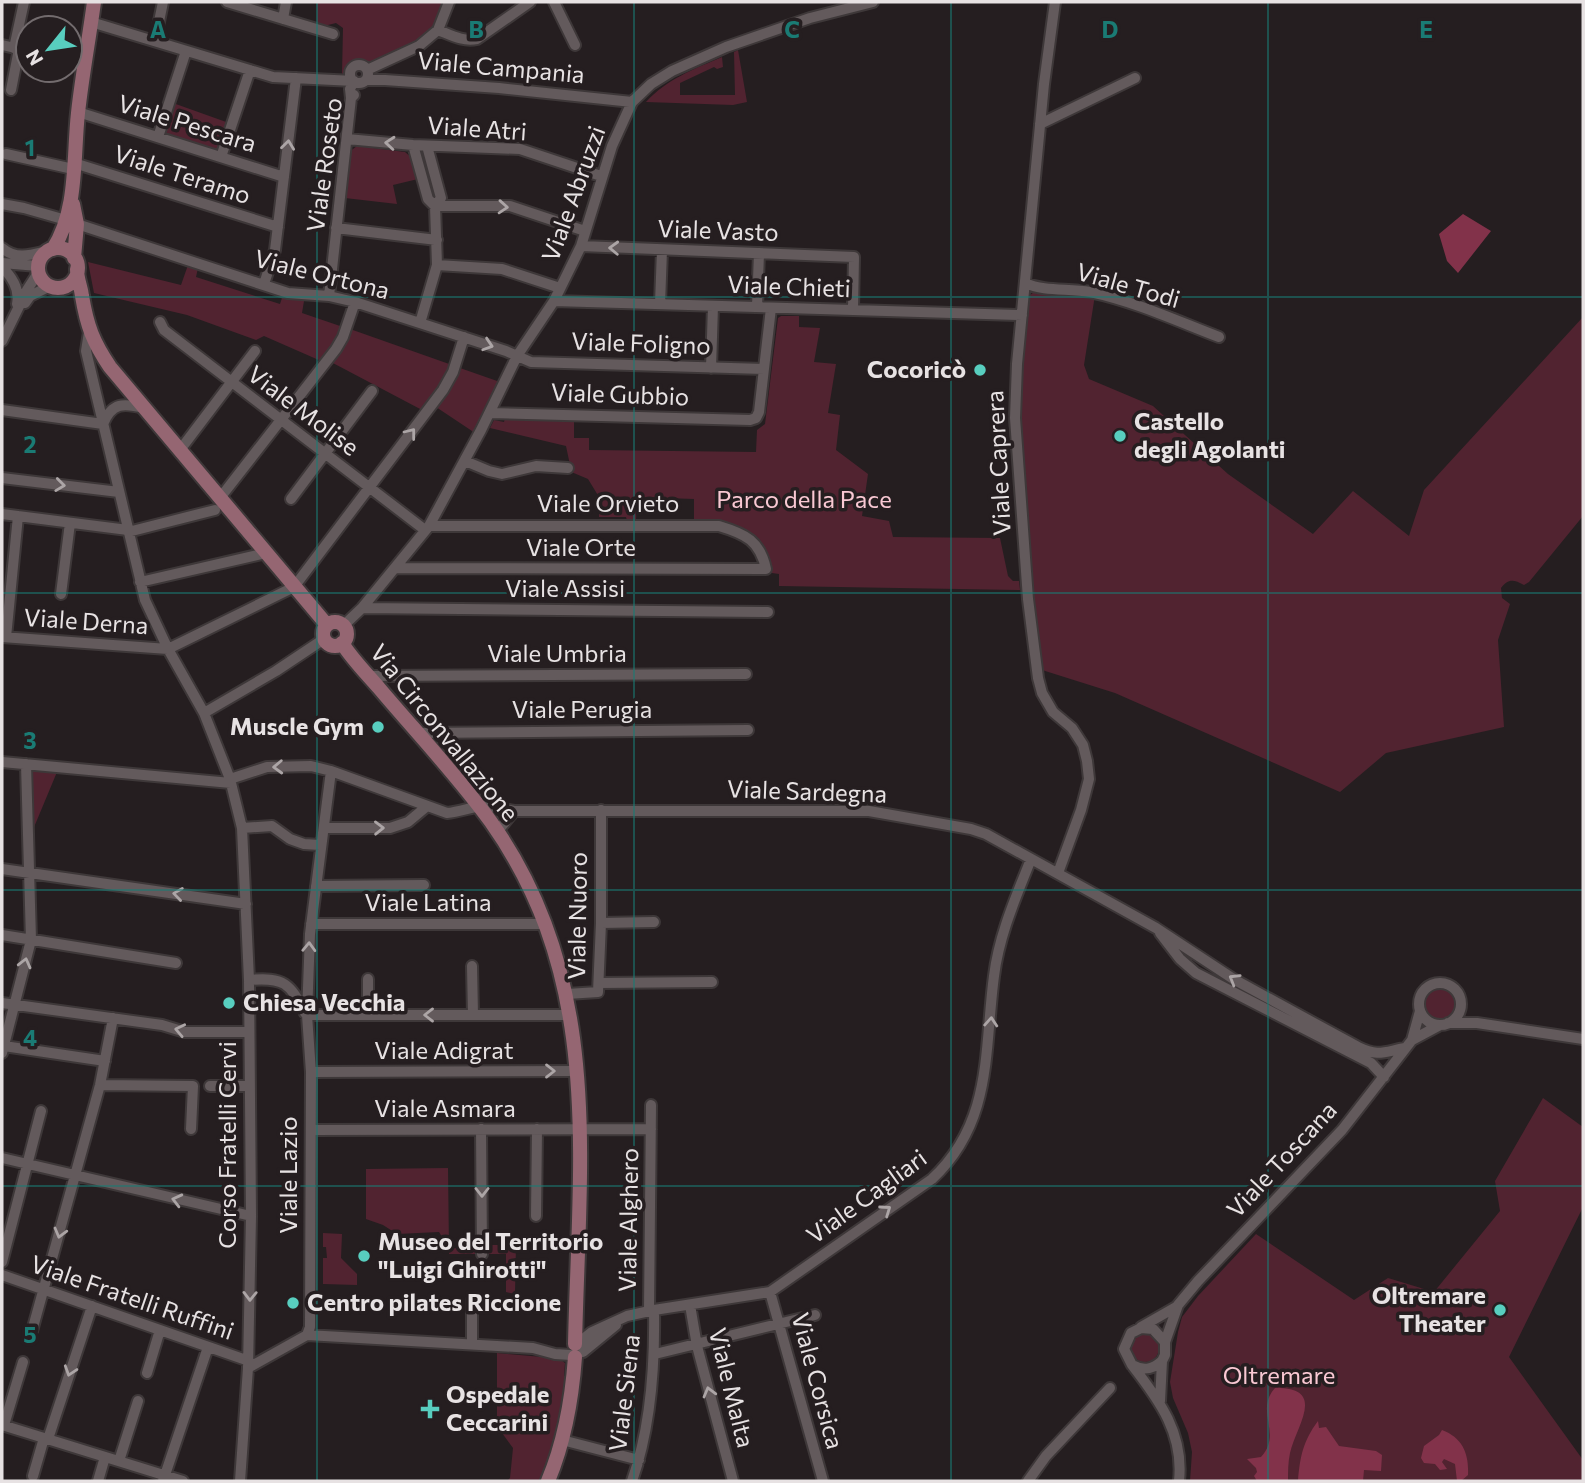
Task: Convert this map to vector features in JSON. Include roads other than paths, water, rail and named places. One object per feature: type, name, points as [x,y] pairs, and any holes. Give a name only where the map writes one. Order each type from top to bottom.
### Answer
[{"type":"main road","points":[[94,2],[78,112],[71,196],[77,282],[82,293],[89,332],[110,368],[180,450],[217,504],[266,553],[294,587],[326,632],[330,645],[342,643],[346,637],[344,625],[333,622],[326,632]]},
{"type":"main road","points":[[71,222],[50,250],[43,255],[38,269],[41,278],[83,304]]},
{"type":"main road","points":[[50,250],[65,250],[76,263],[73,281],[56,287]]},
{"type":"main road","name":"Via Circonvallazione","points":[[342,643],[497,832],[531,892],[545,924],[567,994],[579,1071],[575,1350],[570,1403],[562,1440],[548,1481]]},
{"type":"street","points":[[155,41],[163,2]]},
{"type":"street","points":[[229,2],[332,34]]},
{"type":"street","points":[[283,19],[286,2]]},
{"type":"street","points":[[91,22],[273,77],[336,79],[360,76],[419,46],[438,30],[449,2]]},
{"type":"street","points":[[438,30],[459,39],[477,39],[530,2]]},
{"type":"street","points":[[554,2],[575,46]]},
{"type":"street","name":"Viale Abruzzi","points":[[344,625],[362,608],[427,528],[465,461],[517,356],[554,301],[581,247],[601,176],[632,102],[651,84],[672,71],[726,47],[810,18],[873,2]]},
{"type":"street","name":"Viale Caprera","points":[[1055,2],[1040,124],[1017,364],[1015,418],[1028,599],[1038,678],[1053,712],[1072,728],[1083,745],[1088,770],[1081,810],[1058,873]]},
{"type":"street","points":[[158,137],[186,51]]},
{"type":"street","points":[[221,157],[250,70]]},
{"type":"street","points":[[11,90],[14,76]]},
{"type":"street","name":"Viale Campania","points":[[360,76],[632,102]]},
{"type":"street","name":"Viale Roseto","points":[[329,296],[352,98],[350,89],[360,76]]},
{"type":"street","points":[[264,284],[275,250],[296,78]]},
{"type":"street","points":[[1040,124],[1135,78]]},
{"type":"street","name":"Viale Pescara","points":[[78,112],[284,177]]},
{"type":"street","name":"Viale Atri","points":[[347,139],[427,146],[520,149],[601,176]]},
{"type":"street","points":[[413,145],[428,199],[435,206],[510,206],[585,231]]},
{"type":"street","points":[[420,323],[437,265],[435,206],[440,198],[427,146]]},
{"type":"street","name":"Viale Teramo","points":[[6,154],[73,166],[278,227]]},
{"type":"street","name":"Viale Ortona","points":[[2,204],[71,222],[288,293],[329,296],[355,302],[517,356]]},
{"type":"street","points":[[337,228],[437,240]]},
{"type":"street","name":"Viale Vasto","points":[[581,247],[854,257],[853,310]]},
{"type":"street","points":[[2,248],[8,253],[20,256],[50,250]]},
{"type":"street","points":[[660,304],[662,250]]},
{"type":"street","points":[[757,307],[759,253]]},
{"type":"street","points":[[2,265],[38,269],[2,341]]},
{"type":"street","points":[[2,265],[15,285],[18,296],[15,317]]},
{"type":"street","points":[[437,265],[502,269],[560,288]]},
{"type":"street","name":"Viale Todi","points":[[1025,283],[1037,288],[1090,292],[1129,303],[1219,337]]},
{"type":"street","points":[[15,317],[30,296],[56,287]]},
{"type":"street","name":"Viale Chieti","points":[[554,301],[1022,315]]},
{"type":"street","points":[[2,514],[128,531],[217,504],[336,349],[355,302]]},
{"type":"street","points":[[711,368],[713,306]]},
{"type":"street","points":[[764,369],[771,308]]},
{"type":"street","name":"Viale Molise","points":[[160,322],[164,330],[231,382],[427,528]]},
{"type":"street","name":"Corso Fratelli Cervi","points":[[89,332],[86,351],[145,600],[168,649],[204,713],[231,781],[242,828],[249,980],[251,1216],[249,1364],[240,1481]]},
{"type":"street","points":[[168,649],[294,587],[443,390],[453,372],[464,337]]},
{"type":"street","points":[[180,450],[255,351]]},
{"type":"street","name":"Viale Foligno","points":[[517,356],[531,362],[764,369]]},
{"type":"street","name":"Viale Gubbio","points":[[489,413],[750,420],[756,418],[759,412],[764,369]]},
{"type":"street","points":[[291,499],[372,391]]},
{"type":"street","points":[[2,410],[103,424],[113,408],[122,404],[144,408]]},
{"type":"street","points":[[465,461],[502,474],[536,466],[568,468]]},
{"type":"street","points":[[2,478],[119,492]]},
{"type":"street","points":[[4,637],[18,516]]},
{"type":"street","points":[[61,594],[70,523]]},
{"type":"street","name":"Viale Orvieto","points":[[427,528],[719,526],[744,535],[755,543],[763,555],[766,569]]},
{"type":"street","points":[[140,582],[266,553]]},
{"type":"street","name":"Viale Orte","points":[[395,568],[766,569]]},
{"type":"street","name":"Viale Assisi","points":[[362,608],[768,612]]},
{"type":"street","points":[[204,713],[276,671],[326,632]]},
{"type":"street","name":"Viale Derna","points":[[4,637],[168,649]]},
{"type":"street","name":"Viale Umbria","points":[[369,676],[746,674]]},
{"type":"street","name":"Viale Perugia","points":[[416,733],[748,730]]},
{"type":"street","points":[[2,762],[231,781]]},
{"type":"street","points":[[26,764],[31,940],[3,1050],[105,1061]]},
{"type":"street","name":"Viale Sardegna","points":[[231,781],[267,767],[311,766],[447,813],[478,806],[514,811],[869,811],[971,829],[986,834],[1156,928],[1235,980],[1358,1047],[1373,1054],[1382,1054],[1408,1044]]},
{"type":"street","name":"Viale Lazio","points":[[307,1335],[310,1327],[311,1072],[307,1016],[311,924],[331,771]]},
{"type":"street","points":[[325,828],[390,828],[408,822],[426,807]]},
{"type":"street","name":"Viale Nuoro","points":[[567,994],[598,992],[601,810]]},
{"type":"street","points":[[497,832],[514,811]]},
{"type":"street","points":[[242,828],[272,826],[290,839],[304,844],[320,845]]},
{"type":"street","name":"Viale Cagliari","points":[[575,1350],[627,1316],[770,1292],[932,1179],[949,1163],[965,1138],[986,1072],[994,975],[1000,946],[1008,916],[1031,859]]},
{"type":"street","points":[[2,869],[246,904]]},
{"type":"street","points":[[316,886],[424,885]]},
{"type":"street","points":[[601,923],[654,922]]},
{"type":"street","name":"Viale Latina","points":[[311,924],[545,924]]},
{"type":"street","name":"Viale Sardegna","points":[[1156,928],[1180,959],[1196,973],[1371,1063],[1384,1077]]},
{"type":"street","points":[[2,935],[176,963]]},
{"type":"street","points":[[471,966],[473,1015]]},
{"type":"street","name":"Viale Lazio","points":[[249,980],[269,978],[289,986],[307,1016]]},
{"type":"street","points":[[368,1015],[369,979]]},
{"type":"street","points":[[599,983],[712,982]]},
{"type":"street","points":[[1477,1023],[1461,1005],[1457,991],[1452,986],[1440,983],[1424,989],[1419,999],[1420,1011],[1428,1021],[1444,1024],[1477,1023],[1583,1039]]},
{"type":"street","points":[[2,1003],[162,1025],[185,1032],[248,1032]]},
{"type":"street","points":[[1444,1024],[1457,1016],[1461,1005]]},
{"type":"street","name":"Viale Toscana","points":[[1165,1342],[1178,1305],[1342,1130],[1408,1044],[1420,1011]]},
{"type":"street","points":[[307,1016],[571,1015]]},
{"type":"street","points":[[32,1331],[100,1085],[113,1018]]},
{"type":"street","name":"Viale Toscana","points":[[1408,1044],[1444,1024]]},
{"type":"street","name":"Viale Adigrat","points":[[311,1072],[579,1071]]},
{"type":"street","points":[[100,1085],[193,1086],[191,1129]]},
{"type":"street","points":[[210,1086],[248,1086]]},
{"type":"street","name":"Viale Alghero","points":[[651,1105],[652,1310]]},
{"type":"street","points":[[2,1262],[41,1111]]},
{"type":"street","points":[[481,1129],[482,1254]]},
{"type":"street","points":[[536,1216],[537,1129]]},
{"type":"street","name":"Viale Asmara","points":[[311,1130],[580,1129]]},
{"type":"street","name":"Viale Alghero","points":[[580,1129],[651,1129]]},
{"type":"street","points":[[2,1158],[251,1216]]},
{"type":"street","name":"Viale Fratelli Ruffini","points":[[2,1275],[249,1364]]},
{"type":"street","name":"Viale Corsica","points":[[770,1292],[822,1481]]},
{"type":"street","points":[[472,1300],[472,1344]]},
{"type":"street","name":"Viale Malta","points":[[690,1305],[697,1346],[733,1481]]},
{"type":"street","name":"Viale Toscana","points":[[1135,1329],[1178,1305]]},
{"type":"street","points":[[33,1476],[92,1306]]},
{"type":"street","name":"Viale Siena","points":[[632,1481],[639,1461],[655,1354],[652,1310]]},
{"type":"street","points":[[655,1354],[697,1346],[815,1315]]},
{"type":"street","points":[[1160,1401],[1165,1342],[1153,1329],[1135,1329],[1125,1343],[1125,1355],[1160,1401],[1178,1444],[1180,1481]]},
{"type":"street","points":[[147,1373],[160,1330]]},
{"type":"street","points":[[249,1364],[307,1335],[575,1350]]},
{"type":"street","points":[[164,1478],[208,1347]]},
{"type":"street","points":[[1132,1365],[1144,1369],[1162,1361]]},
{"type":"street","points":[[23,1362],[3,1425],[164,1478],[183,1481]]},
{"type":"street","points":[[1028,1481],[1046,1456],[1110,1388]]},
{"type":"street","points":[[119,1461],[138,1401]]},
{"type":"street","points":[[562,1440],[639,1461]]},
{"type":"street","points":[[98,1481],[105,1457]]},
{"type":"place","name":"Cocoricò","points":[[980,370]]},
{"type":"place","name":"Castello degli Agolanti","points":[[1120,436]]},
{"type":"place","name":"Muscle Gym","points":[[378,727]]},
{"type":"place","name":"Chiesa Vecchia","points":[[229,1003]]},
{"type":"place","name":"Museo del Territorio \"Luigi Ghirotti\"","points":[[364,1256]]},
{"type":"place","name":"Centro pilates Riccione","points":[[293,1303]]},
{"type":"place","name":"Oltremare Theater","points":[[1500,1310]]},
{"type":"place","name":"Ospedale Ceccarini","points":[[430,1409]]},
{"type":"park label","name":"Parco della Pace","points":[[804,500]]},
{"type":"park label","name":"Oltremare","points":[[1279,1376]]}]
